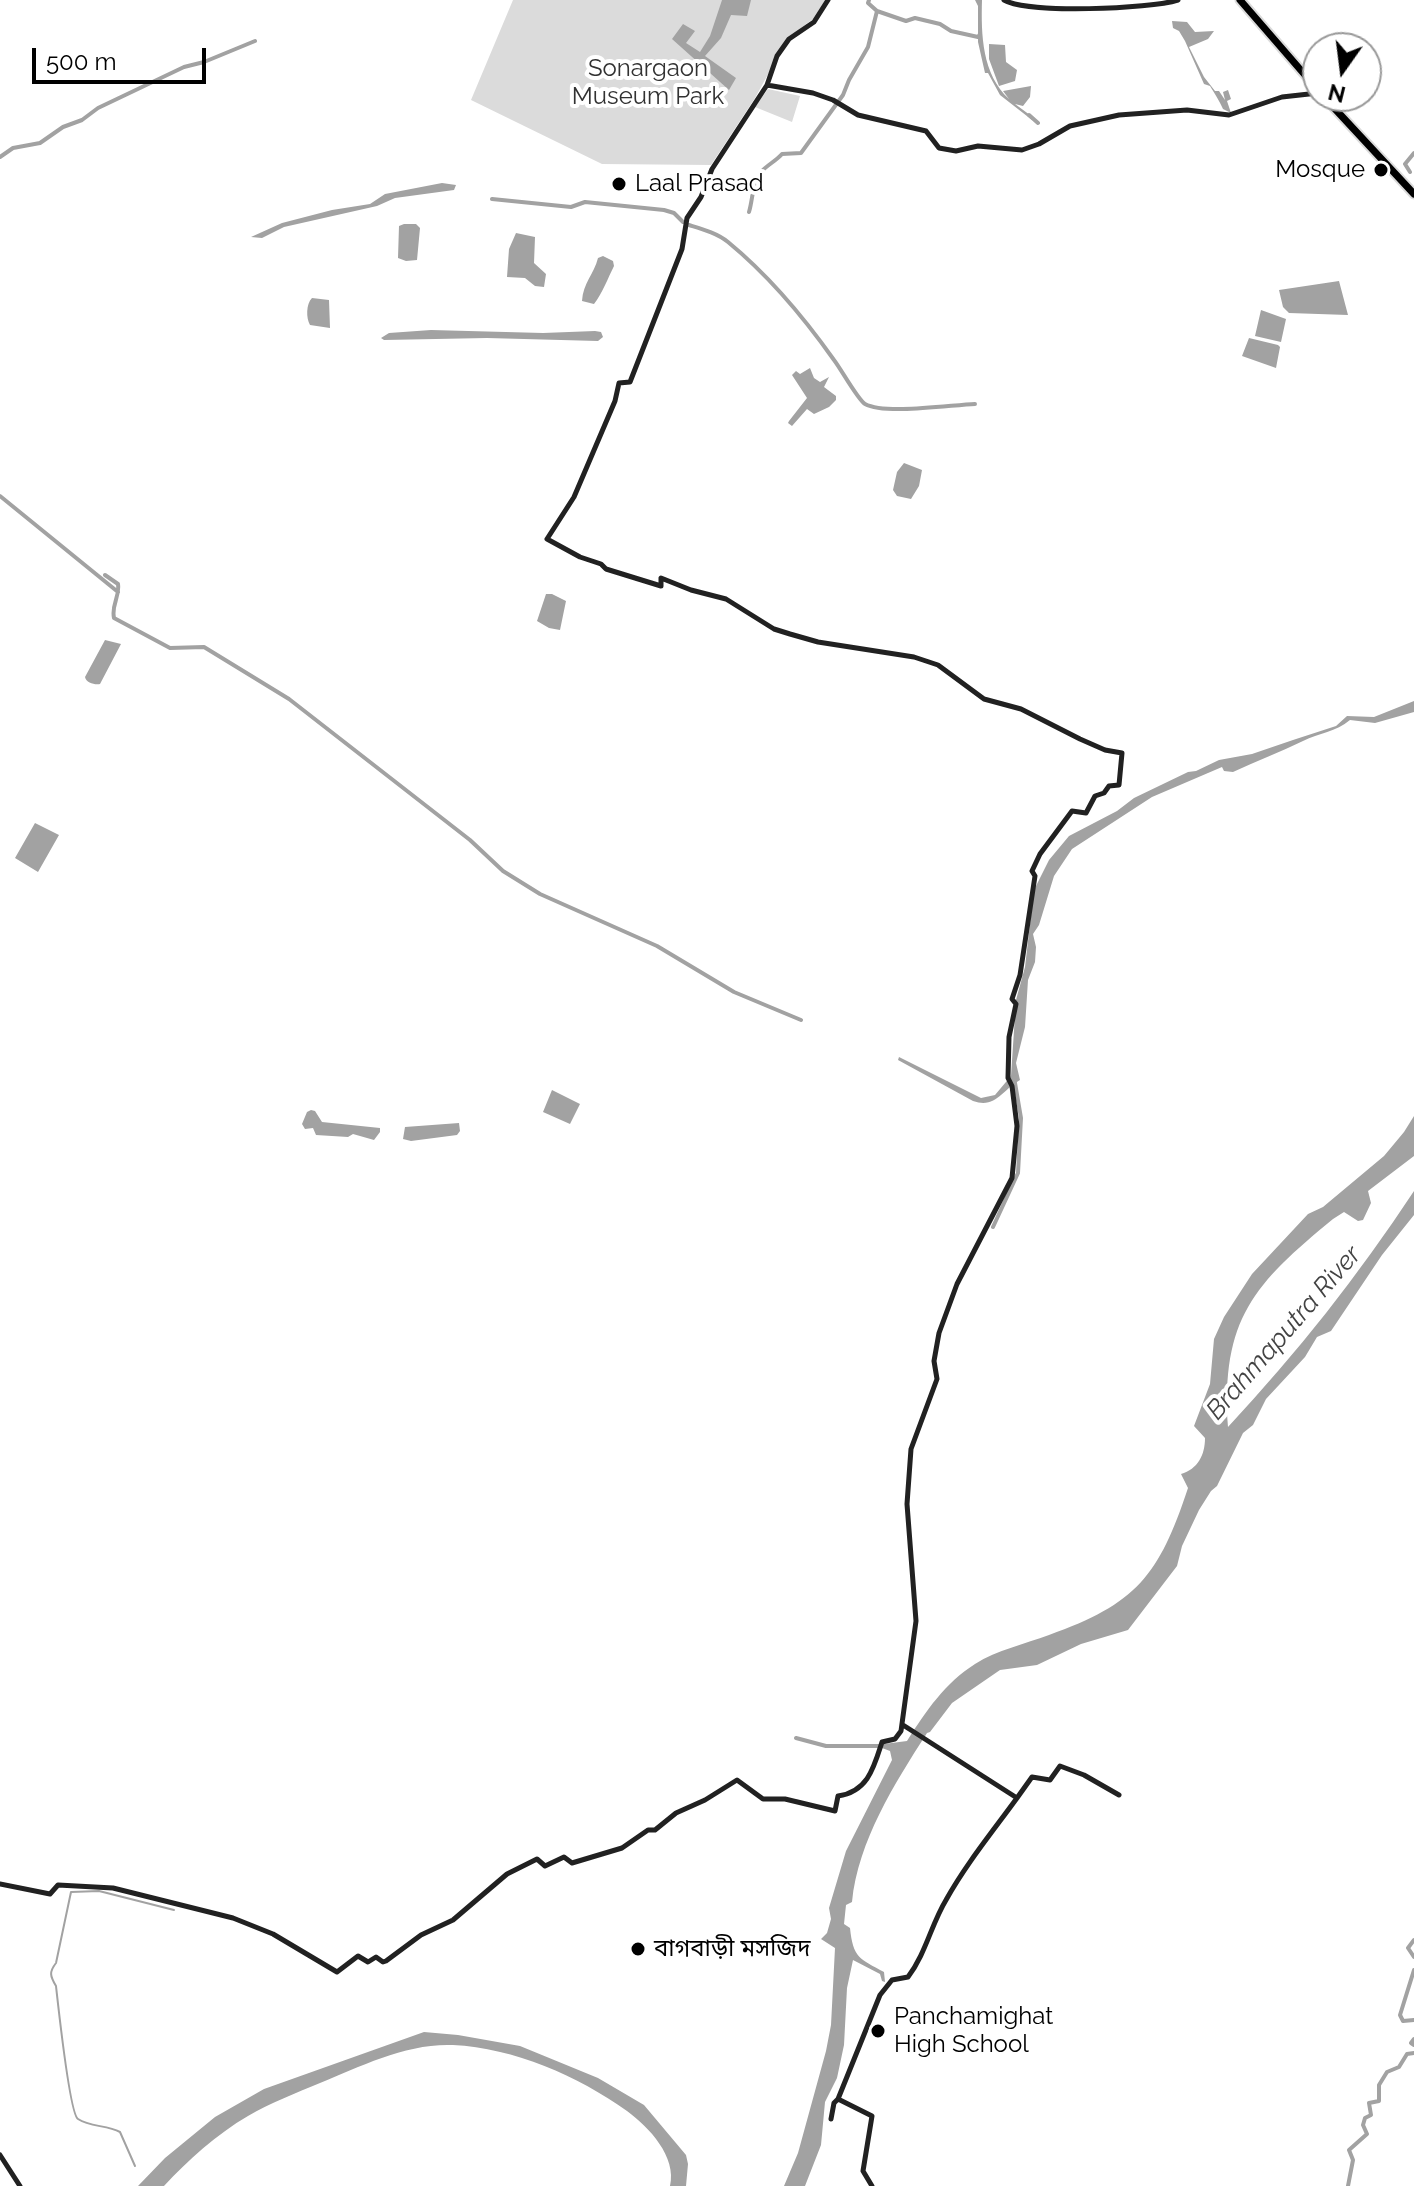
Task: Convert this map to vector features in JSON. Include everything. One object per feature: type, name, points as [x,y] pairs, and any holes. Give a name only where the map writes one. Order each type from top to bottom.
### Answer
[{"type":"highway","points":[[1242,0],[1302,66]]},
{"type":"highway","points":[[1242,0],[1246,10],[1302,73]]},
{"type":"highway","points":[[1338,112],[1414,191]]},
{"type":"highway","points":[[1344,112],[1414,191]]},
{"type":"street","points":[[0,1884],[50,1894],[58,1885],[99,1886],[233,1918],[281,1939],[335,1972],[358,1956],[368,1962],[377,1957],[385,1961],[421,1935],[453,1920],[518,1868],[537,1859],[545,1866],[564,1857],[572,1863],[622,1848],[648,1830],[655,1830],[676,1813],[737,1780],[763,1799],[785,1799],[835,1811],[838,1796],[853,1793],[866,1783],[881,1743],[895,1739],[903,1725],[916,1621],[907,1494],[911,1449],[937,1379],[934,1361],[939,1333],[957,1284],[977,1240],[1005,1196],[1012,1178],[1017,1126],[1012,1086],[1008,1078],[1009,1037],[1016,1004],[1012,999],[1020,975],[1035,876],[1032,871],[1040,854],[1072,811],[1086,813],[1095,796],[1104,793],[1109,786],[1119,785],[1122,753],[1080,739],[1021,709],[984,699],[938,665],[914,657],[818,642],[774,629],[726,599],[691,590],[668,579],[661,578],[661,586],[617,573],[547,539],[574,497],[615,401],[619,383],[630,382],[682,249],[687,218],[701,197],[717,160],[767,85],[777,56],[789,39],[814,22],[828,0]]},
{"type":"street","points":[[1004,0],[1017,6],[1077,9],[1147,6],[1178,0]]},
{"type":"street","points":[[767,85],[813,93],[858,115],[926,131],[939,148],[948,150],[978,146],[1016,151],[1039,144],[1070,126],[1119,115],[1187,110],[1229,115],[1282,97],[1302,94]]},
{"type":"street","points":[[903,1725],[1017,1798]]},
{"type":"street","points":[[831,2119],[834,2103],[880,1995],[892,1980],[908,1977],[922,1959],[933,1923],[946,1900],[1032,1777],[1048,1781],[1060,1766],[1084,1775],[1119,1795]]},
{"type":"street","points":[[838,2099],[872,2116],[863,2171],[872,2186]]},
{"type":"street","points":[[0,2155],[20,2186]]},
{"type":"green space","name":"Sonargaon Museum Park","points":[[513,0],[825,0],[813,19],[788,38],[755,98],[711,165],[602,164],[471,100]]},
{"type":"green space","points":[[768,89],[800,96],[792,122],[755,107]]},
{"type":"shaded area","points":[[722,0],[751,0],[747,16],[731,15],[721,38],[705,56],[736,78],[729,90],[672,39],[683,24],[695,31],[686,43],[700,52],[710,36]]},
{"type":"shaded area","points":[[975,0],[982,0],[983,40],[993,78],[1009,99],[1003,91],[1031,86],[1030,97],[1023,106],[1015,104],[1034,118],[1032,120],[1000,95],[988,73],[985,73],[978,42],[978,6]]},
{"type":"shaded area","points":[[1172,21],[1187,22],[1195,32],[1214,31],[1208,39],[1189,47],[1204,77],[1225,100],[1223,92],[1228,90],[1231,99],[1227,101],[1231,113],[1223,109],[1210,86],[1204,84],[1185,41],[1173,28]]},
{"type":"shaded area","points":[[989,44],[1005,45],[1006,62],[1017,70],[1015,81],[999,86],[989,59]]},
{"type":"shaded area","points":[[442,183],[456,185],[454,190],[395,198],[377,206],[284,227],[262,238],[251,237],[282,223],[370,204],[385,194]]},
{"type":"shaded area","points":[[416,224],[420,228],[417,260],[398,258],[399,226]]},
{"type":"shaded area","points":[[516,233],[535,237],[534,263],[546,274],[544,287],[535,286],[525,278],[507,277],[509,249]]},
{"type":"shaded area","points":[[603,256],[613,261],[614,266],[594,304],[582,301],[598,258]]},
{"type":"shaded area","points":[[1339,281],[1348,315],[1289,313],[1283,307],[1279,290]]},
{"type":"shaded area","points":[[312,298],[329,300],[330,328],[310,325],[307,311]]},
{"type":"shaded area","points":[[1261,310],[1286,319],[1281,342],[1255,336]]},
{"type":"shaded area","points":[[431,330],[595,331],[601,332],[603,337],[598,341],[381,338],[389,333]]},
{"type":"shaded area","points":[[1249,338],[1280,347],[1276,368],[1242,356]]},
{"type":"shaded area","points":[[810,368],[814,378],[820,382],[829,377],[824,387],[836,396],[836,400],[814,414],[807,409],[792,426],[789,421],[807,398],[792,375]]},
{"type":"shaded area","points":[[904,463],[922,470],[919,486],[911,499],[897,496],[893,490],[897,472]]},
{"type":"shaded area","points":[[546,594],[566,601],[560,630],[537,621]]},
{"type":"shaded area","points":[[105,640],[121,644],[100,684],[91,683],[85,677]]},
{"type":"shaded area","points":[[1414,701],[1414,712],[1375,723],[1350,720],[1233,772],[1224,771],[1222,767],[1152,797],[1072,849],[1054,876],[1039,925],[1033,934],[1035,962],[1028,980],[1025,1027],[1016,1063],[1020,1080],[993,1101],[973,1101],[898,1060],[899,1057],[981,1098],[995,1095],[1011,1076],[1016,1000],[1025,967],[1034,890],[1049,860],[1069,836],[1117,811],[1134,798],[1188,772],[1336,726],[1347,716],[1374,717]]},
{"type":"shaded area","points":[[35,823],[59,835],[38,872],[15,858]]},
{"type":"shaded area","points":[[552,1090],[580,1104],[570,1124],[543,1112]]},
{"type":"shaded area","points":[[311,1110],[322,1122],[380,1128],[380,1132],[374,1140],[353,1134],[348,1137],[316,1135],[313,1128],[305,1129],[302,1124]]},
{"type":"shaded area","points":[[1414,1116],[1414,1156],[1368,1191],[1371,1203],[1363,1220],[1358,1221],[1344,1212],[1333,1219],[1282,1264],[1248,1307],[1230,1358],[1228,1427],[1326,1313],[1414,1191],[1414,1215],[1382,1255],[1331,1331],[1317,1337],[1305,1357],[1266,1399],[1253,1425],[1243,1433],[1217,1486],[1199,1510],[1182,1546],[1177,1566],[1128,1630],[1081,1644],[1037,1665],[1000,1670],[952,1703],[927,1733],[903,1772],[870,1835],[852,1902],[846,1905],[844,1924],[850,1928],[856,1952],[863,1960],[884,1972],[885,1982],[880,1974],[853,1960],[847,1988],[844,2045],[837,2078],[825,2102],[821,2145],[805,2186],[784,2186],[798,2153],[831,2025],[835,1948],[821,1939],[827,1933],[831,1919],[829,1908],[846,1851],[892,1760],[890,1751],[882,1748],[884,1744],[907,1741],[945,1689],[975,1664],[1079,1623],[1124,1598],[1140,1583],[1166,1544],[1177,1518],[1188,1488],[1181,1474],[1196,1465],[1204,1450],[1205,1438],[1194,1426],[1210,1384],[1214,1339],[1224,1317],[1252,1274],[1308,1214],[1323,1207],[1384,1156]]},
{"type":"shaded area","points":[[459,1123],[457,1135],[411,1141],[403,1139],[405,1127]]},
{"type":"shaded area","points":[[424,2032],[520,2046],[598,2078],[644,2105],[686,2155],[686,2186],[670,2186],[669,2164],[652,2134],[635,2118],[588,2086],[522,2058],[476,2047],[436,2045],[385,2057],[283,2098],[225,2131],[164,2186],[138,2186],[165,2158],[215,2117],[264,2089]]},
{"type":"waterway","points":[[749,212],[754,186],[761,172],[782,154],[801,153],[843,95],[868,47],[877,11],[868,3],[869,0]]},
{"type":"waterway","points":[[877,11],[906,21],[915,18],[940,24],[951,31],[978,37],[980,34]]},
{"type":"waterway","points":[[0,157],[13,148],[40,143],[98,108],[184,67],[255,41]]},
{"type":"waterway","points":[[1029,115],[1038,123]]},
{"type":"waterway","points":[[1410,172],[1405,164],[1414,153]]},
{"type":"waterway","points":[[492,199],[571,207],[585,202],[664,210],[674,213],[683,222]]},
{"type":"waterway","points":[[689,225],[724,239],[757,268],[811,329],[865,404],[887,409],[975,404]]},
{"type":"waterway","points":[[0,496],[118,592]]},
{"type":"waterway","points":[[105,575],[118,584],[114,618],[170,648],[204,647],[289,699],[470,840],[503,871],[540,894],[657,946],[734,992],[801,1020]]},
{"type":"waterway","points":[[993,1227],[1018,1173],[1021,1118],[1014,1077]]},
{"type":"waterway","points":[[796,1738],[826,1746],[883,1746]]},
{"type":"waterway","points":[[135,2166],[120,2132],[83,2122],[75,2113],[56,1986],[51,1972],[56,1963],[71,1892],[99,1891],[174,1910]]},
{"type":"waterway","points":[[1414,1940],[1408,1948],[1414,1957]]},
{"type":"waterway","points":[[1414,1970],[1400,2015],[1403,2021],[1414,2020]]},
{"type":"waterway","points":[[1414,2039],[1411,2043],[1414,2045]]},
{"type":"waterway","points":[[1348,2186],[1353,2160],[1349,2150],[1367,2134],[1363,2125],[1365,2118],[1371,2115],[1369,2103],[1379,2101],[1379,2085],[1387,2072],[1399,2067],[1407,2054],[1414,2053]]},
{"type":"place","name":"Mosque","points":[[1381,170]]},
{"type":"place","name":"Laal Prasad","points":[[619,184]]},
{"type":"place","name":"বাগবাড়ী মসজিদ","points":[[638,1949]]},
{"type":"place","name":"Panchamighat High School","points":[[878,2031]]},
{"type":"water label","name":"Brahmaputra River","points":[[1284,1333]]}]
